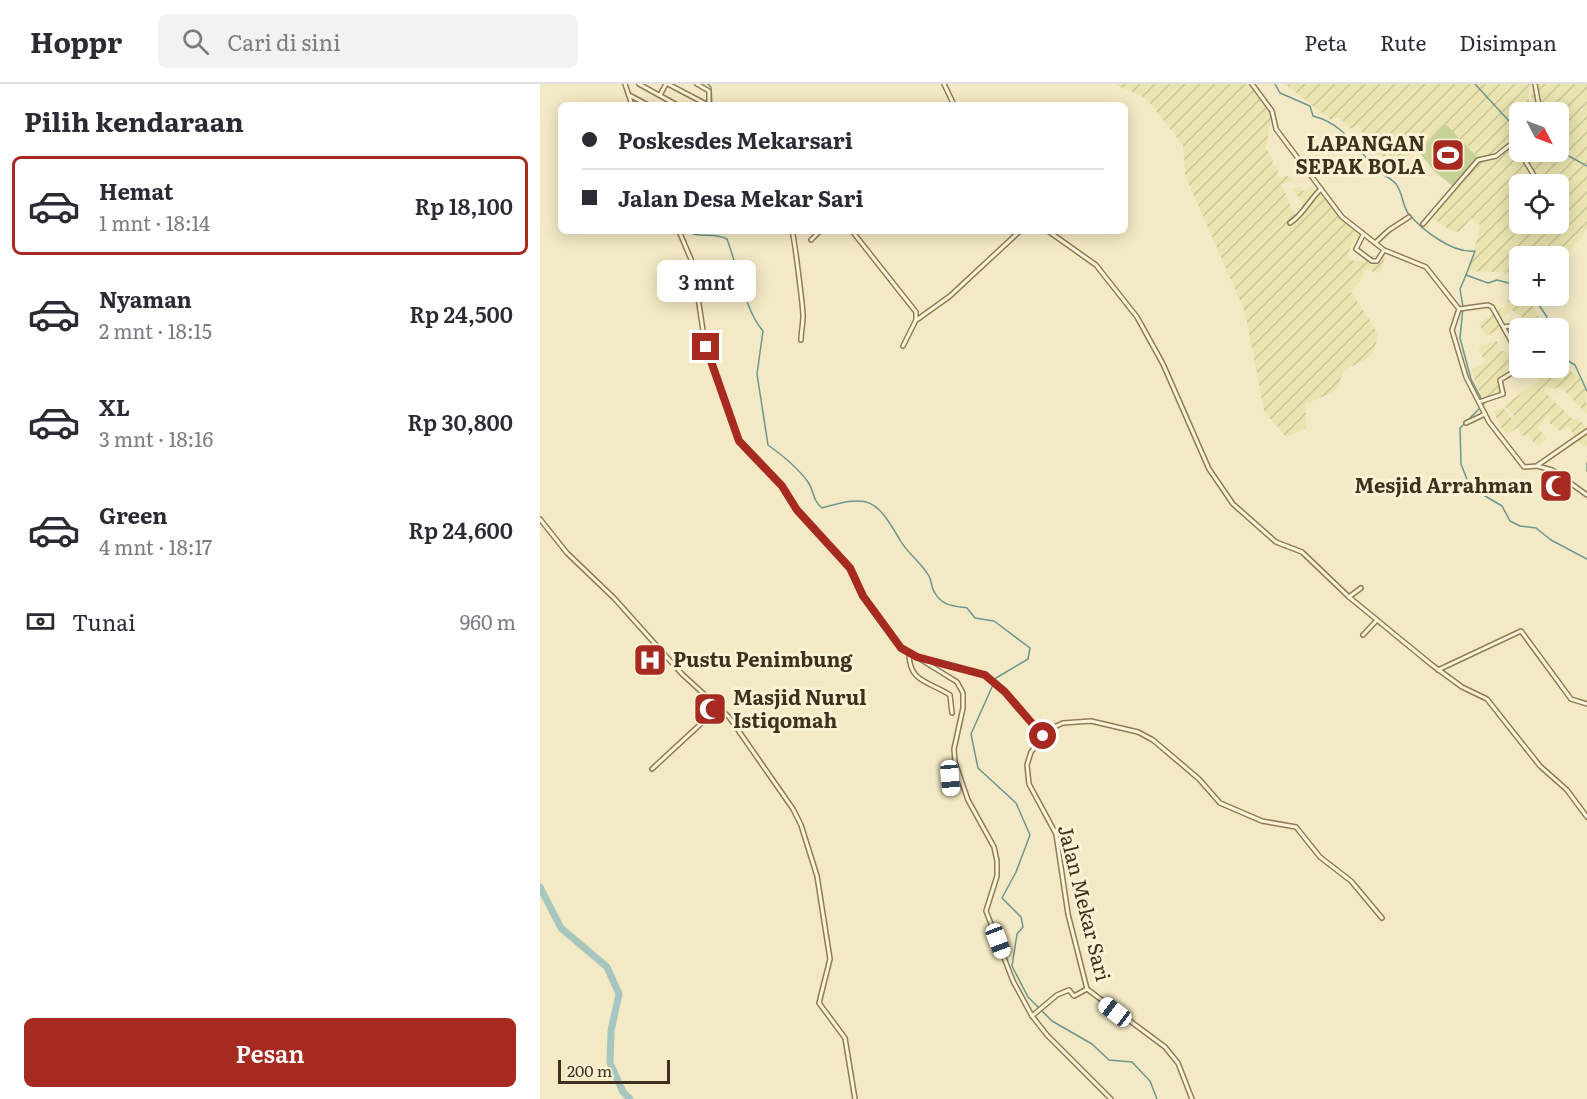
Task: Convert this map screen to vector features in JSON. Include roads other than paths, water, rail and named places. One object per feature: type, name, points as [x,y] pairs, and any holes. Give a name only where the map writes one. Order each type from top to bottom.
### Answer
[{"type":"street","points":[[625,84],[631,102]]},
{"type":"street","points":[[639,84],[672,102]]},
{"type":"street","points":[[660,95],[667,84],[702,102]]},
{"type":"street","points":[[698,84],[709,91],[708,102]]},
{"type":"street","points":[[944,84],[953,102]]},
{"type":"street","points":[[1252,84],[1272,111],[1276,129],[1342,217],[1384,250],[1426,267],[1459,309]]},
{"type":"street","points":[[1534,84],[1539,102]]},
{"type":"street","points":[[629,95],[642,102]]},
{"type":"street","points":[[1422,224],[1478,160],[1496,156],[1509,146]]},
{"type":"street","points":[[1290,223],[1301,216],[1310,200],[1321,189]]},
{"type":"street","points":[[1375,243],[1389,230],[1409,218]]},
{"type":"street","points":[[680,234],[691,256],[705,344],[717,372],[737,437],[782,486],[797,510],[850,568],[863,596],[901,648],[950,676],[961,686],[963,708],[954,748],[957,770],[968,800],[993,847],[997,861],[998,876],[986,911],[1013,981],[1032,1016],[1047,1035],[1111,1099]]},
{"type":"street","points":[[793,234],[803,313],[801,340]]},
{"type":"street","points":[[811,240],[817,234]]},
{"type":"street","points":[[854,234],[915,309],[916,320]]},
{"type":"street","points":[[903,346],[916,320],[950,296],[1017,234]]},
{"type":"street","points":[[1052,234],[1096,265],[1137,317],[1163,364],[1213,475],[1228,498],[1276,542],[1302,552],[1349,597],[1438,670],[1489,702],[1539,766],[1567,790],[1587,817]]},
{"type":"street","points":[[1363,235],[1357,244],[1357,250],[1374,262],[1384,250]]},
{"type":"street","points":[[1459,309],[1490,305],[1509,336]]},
{"type":"street","points":[[1459,309],[1452,330],[1466,377],[1499,438],[1524,467],[1537,466],[1555,472],[1587,495]]},
{"type":"street","points":[[1504,327],[1509,326]]},
{"type":"street","points":[[1480,402],[1503,394],[1500,380],[1509,375]]},
{"type":"street","points":[[1466,423],[1485,414]]},
{"type":"street","points":[[1537,466],[1587,431]]},
{"type":"street","points":[[540,519],[567,553],[614,598],[682,674],[735,725],[796,816],[806,839],[817,876],[830,958],[819,1004],[845,1038],[855,1099]]},
{"type":"street","points":[[1349,597],[1361,588]]},
{"type":"street","points":[[1363,635],[1377,620]]},
{"type":"street","points":[[1438,670],[1521,631],[1571,699],[1587,704]]},
{"type":"street","points":[[909,653],[909,667],[915,675],[950,694],[952,713]]},
{"type":"street","points":[[917,657],[973,670],[990,678],[1043,736],[1056,725],[1082,721],[1144,734],[1199,779],[1220,803],[1262,821],[1296,828],[1320,857],[1351,881],[1382,918]]},
{"type":"street","points":[[652,769],[718,707]]},
{"type":"street","name":"Jalan Mekar Sari","points":[[1043,736],[1030,752],[1027,772],[1035,795],[1056,834],[1068,914],[1087,989],[1165,1047],[1178,1063],[1192,1099]]},
{"type":"street","points":[[951,791],[951,771],[957,770]]},
{"type":"street","points":[[1032,1016],[1061,993],[1069,990],[1074,996],[1087,989]]},
{"type":"waterway","points":[[708,84],[711,87],[712,102]]},
{"type":"waterway","points":[[1275,84],[1280,93],[1310,106],[1313,116],[1323,119],[1340,130],[1376,169],[1391,179],[1400,191],[1406,210],[1421,227],[1448,245],[1457,249],[1475,251],[1466,275],[1488,283],[1497,280],[1509,283]]},
{"type":"waterway","points":[[1475,84],[1509,121]]},
{"type":"waterway","points":[[1569,156],[1587,166]]},
{"type":"waterway","points":[[693,234],[719,236],[727,239],[746,300],[763,331],[757,374],[768,445],[790,462],[804,477],[822,508],[851,501],[870,503],[877,508],[892,526],[903,545],[926,571],[941,601],[967,608],[975,618],[994,621],[1030,648],[1028,659],[996,678],[971,734],[978,768],[1016,803],[1030,835],[1016,872],[1002,898],[1021,917],[1023,927],[1017,934],[1012,966],[1028,997],[1052,1021],[1092,1044],[1109,1060],[1132,1062],[1150,1081],[1157,1099]]},
{"type":"waterway","points":[[1466,275],[1460,289],[1463,307],[1460,338],[1471,379],[1484,404],[1460,428],[1461,464],[1470,487],[1502,506],[1510,521],[1520,526],[1536,528],[1551,540],[1587,559]]},
{"type":"waterway","points":[[1540,306],[1546,318]]},
{"type":"waterway","points":[[1569,361],[1575,365],[1587,391]]},
{"type":"waterway","points":[[1587,463],[1587,471]]},
{"type":"waterway","points":[[540,887],[561,928],[607,967],[619,994],[611,1031],[610,1063],[623,1092],[630,1099]]},
{"type":"place","name":"LAPANGAN SEPAK BOLA","points":[[1448,155]]},
{"type":"place","name":"Mesjid Arrahman","points":[[1556,486]]},
{"type":"place","name":"Pustu Penimbung","points":[[650,660]]},
{"type":"place","name":"Masjid Nurul Istiqomah","points":[[710,709]]}]
